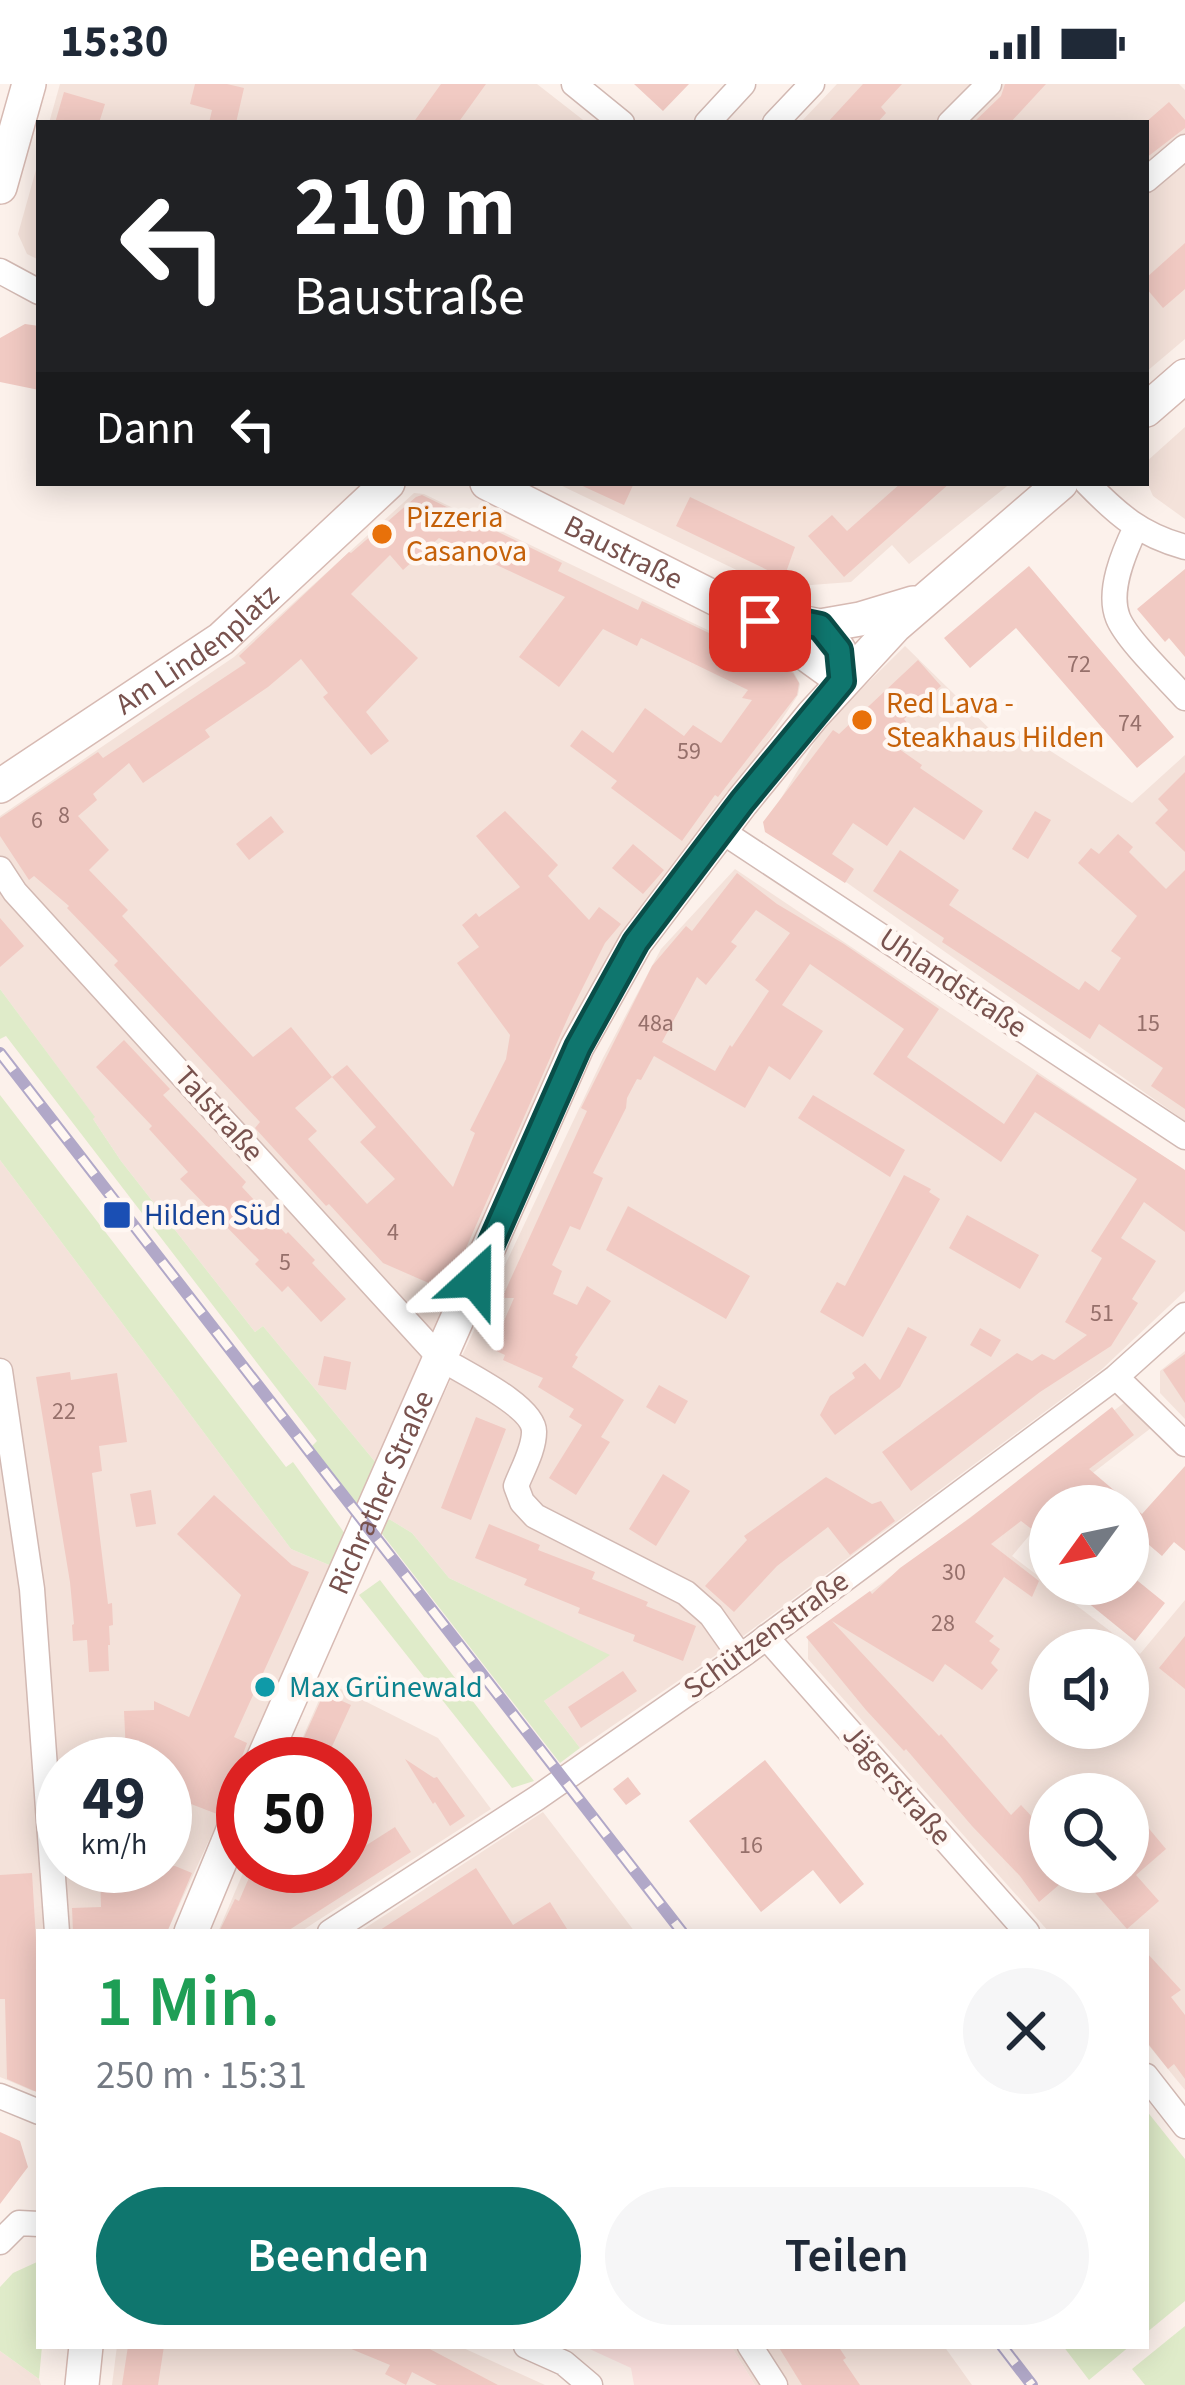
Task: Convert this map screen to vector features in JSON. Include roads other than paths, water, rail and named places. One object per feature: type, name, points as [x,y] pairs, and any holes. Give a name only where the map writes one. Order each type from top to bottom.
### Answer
[{"type":"main road","points":[[0,187],[29,84]]},
{"type":"main road","points":[[1149,407],[1185,376]]},
{"type":"main road","name":"Am Lindenplatz","points":[[0,786],[200,655],[378,486]]},
{"type":"main road","name":"Baustraße","points":[[492,486],[760,621],[842,681]]},
{"type":"main road","name":"Richrather Straße","points":[[273,1737],[578,1047],[636,942],[842,681],[926,599],[1058,486]]},
{"type":"main road","name":"Baustraße","points":[[760,621],[820,626],[926,599]]},
{"type":"main road","points":[[820,626],[839,650],[842,681]]},
{"type":"main road","points":[[192,1929],[216,1871]]},
{"type":"main road","points":[[82,2385],[86,2349]]},
{"type":"street","points":[[574,84],[618,120]]},
{"type":"street","points":[[710,120],[743,84]]},
{"type":"street","points":[[778,120],[812,84]]},
{"type":"street","points":[[953,120],[989,84]]},
{"type":"street","points":[[1149,177],[1185,147]]},
{"type":"street","points":[[0,271],[36,290]]},
{"type":"street","points":[[1090,486],[1136,527],[1185,547]]},
{"type":"street","points":[[1136,527],[1114,596],[1117,617],[1185,698]]},
{"type":"street","name":"Uhlandstraße","points":[[720,830],[1185,1137]]},
{"type":"street","name":"Talstraße","points":[[0,869],[15,892],[440,1358],[526,1410],[535,1425],[534,1438],[516,1486],[535,1516],[686,1593],[711,1616],[740,1656]]},
{"type":"street","name":"Schützenstraße","points":[[335,1929],[537,1798],[740,1656],[1116,1377],[1185,1315]]},
{"type":"street","points":[[0,1372],[32,1588],[56,1929]]},
{"type":"street","points":[[1116,1377],[1185,1444]]},
{"type":"street","name":"Jägerstraße","points":[[766,1637],[1024,1929]]},
{"type":"street","points":[[1149,2081],[1185,2126]]},
{"type":"street","points":[[0,2096],[36,2111]]},
{"type":"street","points":[[0,2242],[19,2223],[36,2224]]},
{"type":"street","points":[[533,2349],[564,2363],[590,2385]]},
{"type":"street","points":[[752,2349],[775,2385]]},
{"type":"railway","points":[[0,1053],[680,1929]]},
{"type":"railway","points":[[1004,2349],[1032,2385]]},
{"type":"place","name":"Pizzeria Casanova","points":[[382,534]]},
{"type":"place","name":"Red Lava - Steakhaus Hilden","points":[[862,720]]},
{"type":"place","name":"Hilden Süd","points":[[117,1215]]},
{"type":"place","name":"Max Grünewald","points":[[265,1687]]}]
